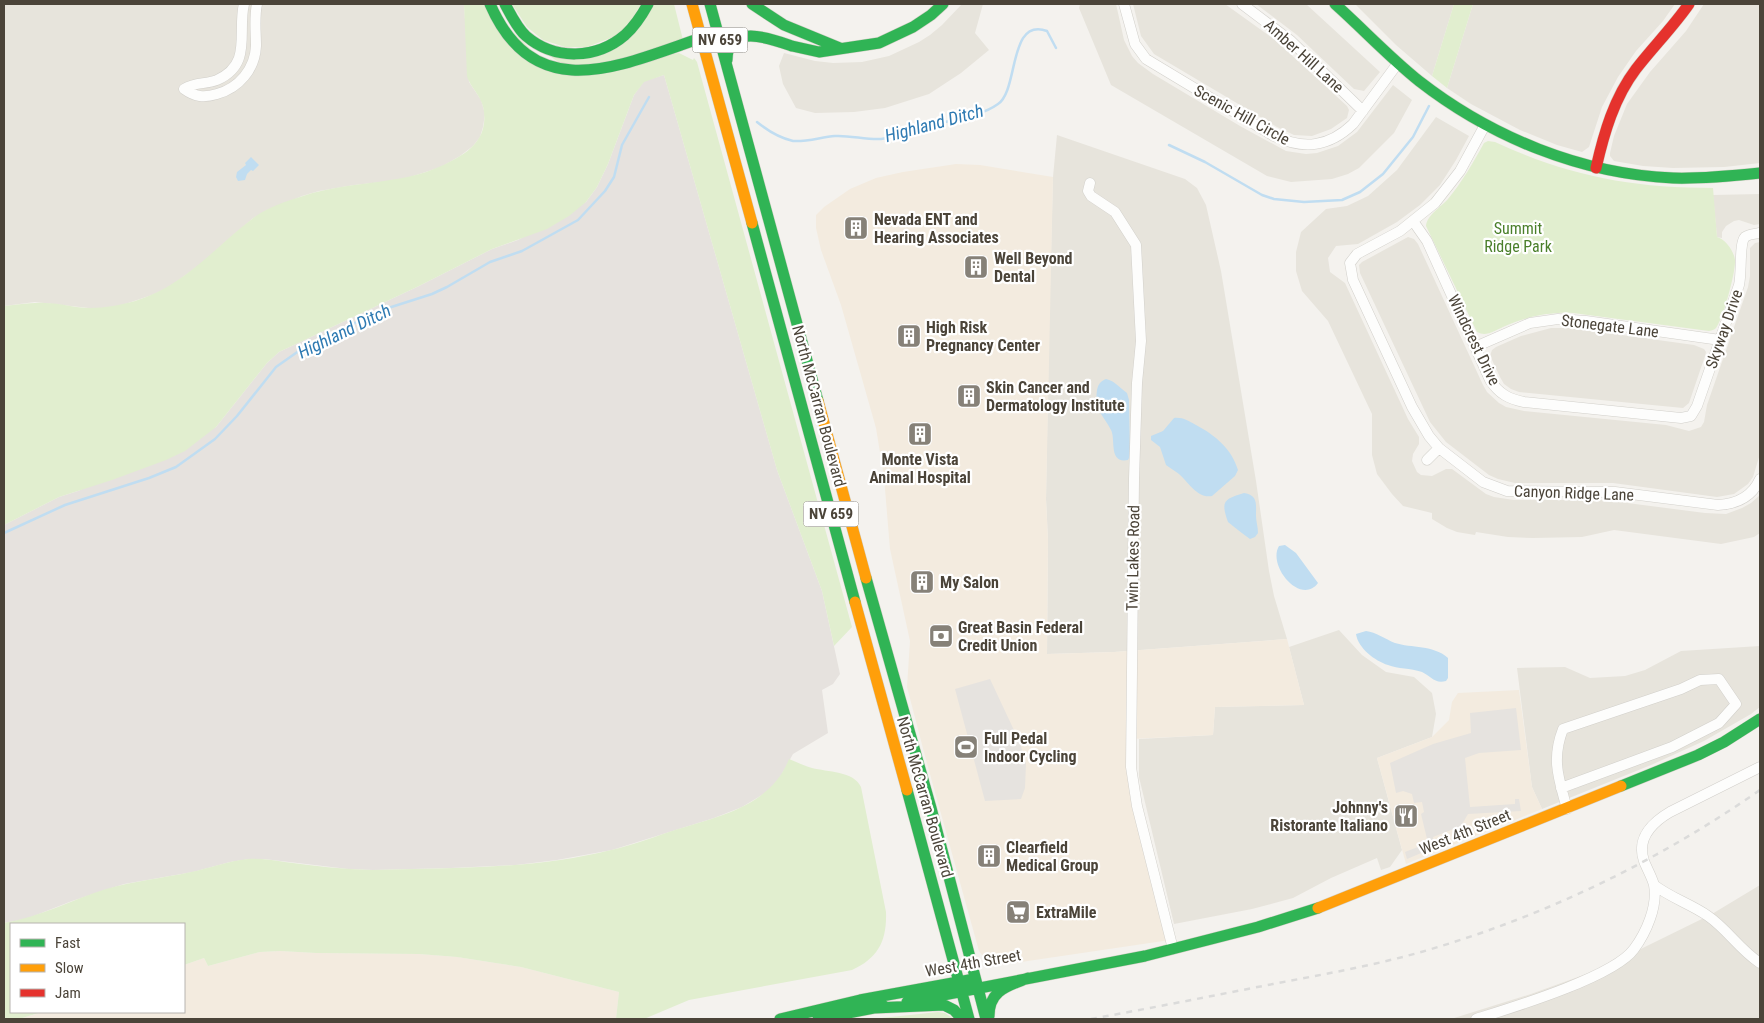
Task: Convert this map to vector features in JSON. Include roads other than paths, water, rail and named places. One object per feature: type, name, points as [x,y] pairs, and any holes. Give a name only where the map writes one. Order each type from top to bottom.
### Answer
[{"type":"main road","points":[[490,4],[501,25],[516,45],[544,63],[573,71],[615,68],[701,38]]},
{"type":"main road","points":[[505,4],[515,23],[527,36],[549,49],[572,54],[595,52],[616,43],[632,29],[648,4]]},
{"type":"main road","name":"North McCarran Boulevard","points":[[692,4],[961,986],[964,1016]]},
{"type":"main road","name":"North McCarran Boulevard","points":[[710,4],[987,1014]]},
{"type":"main road","points":[[752,4],[789,29],[806,37],[840,48]]},
{"type":"main road","points":[[730,76],[727,56],[731,44],[736,39],[754,35],[764,36],[792,46],[819,52],[868,45],[888,39],[922,22],[942,4]]},
{"type":"main road","points":[[1335,4],[1430,90],[1485,125],[1543,152],[1596,168],[1641,175],[1690,178],[1760,173]]},
{"type":"main road","points":[[1596,168],[1608,122],[1627,84],[1645,58],[1675,25],[1689,4]]},
{"type":"main road","points":[[882,703],[899,697]]},
{"type":"main road","name":"West 4th Street","points":[[978,983],[1028,978],[1214,940],[1311,910],[1698,756],[1760,719]]},
{"type":"main road","name":"West 4th Street","points":[[780,1019],[860,1000],[978,983],[1068,962],[1172,949]]},
{"type":"main road","points":[[987,1014],[994,995],[1001,989],[1028,978]]},
{"type":"main road","name":"West 4th Street","points":[[818,1019],[874,1008],[961,986]]},
{"type":"main road","points":[[874,1008],[944,1005],[964,1016]]},
{"type":"street","points":[[244,4],[242,14],[242,48],[237,64],[225,76],[217,80],[192,84],[184,89],[192,95],[212,95],[226,91],[241,81],[254,58],[255,18],[258,4]]},
{"type":"street","name":"Scenic Hill Circle","points":[[1124,4],[1135,44],[1146,59],[1266,132],[1286,142],[1310,145],[1335,138],[1350,128],[1398,63]]},
{"type":"street","name":"Amber Hill Lane","points":[[1242,4],[1290,41],[1363,111]]},
{"type":"street","points":[[1413,222],[1435,203],[1451,185],[1485,125]]},
{"type":"street","name":"Twin Lakes Road","points":[[1090,183],[1088,191],[1091,196],[1115,212],[1136,245],[1141,341],[1137,383],[1134,479],[1131,756],[1137,806],[1172,949]]},
{"type":"street","name":"Canyon Ridge Lane","points":[[1413,222],[1357,254],[1350,263],[1353,280],[1412,407],[1428,436],[1439,448],[1483,482],[1507,491],[1615,492],[1718,505],[1736,502],[1748,495],[1760,479]]},
{"type":"street","name":"Windcrest Drive","points":[[1413,222],[1426,241],[1496,389],[1504,395],[1512,400],[1674,418],[1691,416]]},
{"type":"street","name":"Skyway Drive","points":[[1691,416],[1697,406],[1741,276],[1741,244],[1743,239],[1749,235],[1760,232]]},
{"type":"street","name":"Stonegate Lane","points":[[1475,347],[1530,324],[1558,319],[1586,321],[1720,340]]},
{"type":"street","points":[[1427,460],[1439,448]]},
{"type":"street","points":[[1562,788],[1672,747],[1719,723],[1736,704],[1719,679],[1700,680],[1681,689],[1563,729],[1558,742],[1556,769],[1567,809]]},
{"type":"street","points":[[1476,1019],[1546,995],[1612,968],[1634,951],[1647,926],[1653,908],[1654,885],[1644,862],[1642,851],[1646,835],[1653,824],[1685,804],[1760,768]]},
{"type":"street","points":[[1654,885],[1709,916],[1738,946],[1760,963]]},
{"type":"water","points":[[251,157],[259,165],[247,174],[245,180],[238,181],[236,177],[237,172],[246,165],[245,163]]},
{"type":"water","points":[[1106,379],[1115,383],[1127,393],[1129,400],[1130,456],[1128,460],[1122,460],[1115,455],[1111,430],[1098,407],[1097,388]]},
{"type":"water","points":[[1174,418],[1185,420],[1210,433],[1222,443],[1235,462],[1238,470],[1235,476],[1212,496],[1202,495],[1166,465],[1160,447],[1151,440],[1151,436],[1163,431]]},
{"type":"water","points":[[1244,493],[1252,496],[1256,504],[1258,533],[1250,539],[1228,522],[1224,509],[1228,499]]},
{"type":"water","points":[[1285,545],[1296,553],[1318,583],[1311,589],[1303,590],[1295,587],[1282,573],[1277,554],[1279,546]]},
{"type":"water","points":[[1366,631],[1401,645],[1429,649],[1442,654],[1448,658],[1448,678],[1442,682],[1422,672],[1383,663],[1368,653],[1357,639],[1356,634]]},
{"type":"waterway","name":"Highland Ditch","points":[[757,122],[774,134],[793,141],[835,136],[875,139],[894,137],[975,115],[998,104],[1005,96],[1020,44],[1026,35],[1035,30],[1047,31],[1056,48]]},
{"type":"waterway","name":"Highland Ditch","points":[[4,533],[65,505],[149,478],[176,467],[215,439],[237,416],[276,367],[303,348],[382,310],[432,294],[490,262],[522,251],[578,220],[605,191],[614,177],[622,145],[649,97]]},
{"type":"waterway","name":"Highland Ditch","points":[[1169,145],[1205,162],[1262,195],[1274,199],[1304,202],[1342,200],[1360,192],[1383,174],[1413,137],[1429,106]]},
{"type":"railway","points":[[1091,1019],[1370,965],[1472,936],[1558,903],[1642,863],[1721,816],[1760,790]]},
{"type":"place","name":"Nevada ENT and Hearing Associates","points":[[856,228]]},
{"type":"place","name":"Well Beyond Dental","points":[[976,267]]},
{"type":"place","name":"High Risk Pregnancy Center","points":[[909,336]]},
{"type":"place","name":"Skin Cancer and Dermatology Institute","points":[[969,396]]},
{"type":"place","name":"Monte Vista Animal Hospital","points":[[920,434]]},
{"type":"place","name":"My Salon","points":[[922,582]]},
{"type":"place","name":"Great Basin Federal Credit Union","points":[[941,636]]},
{"type":"place","name":"Full Pedal Indoor Cycling","points":[[966,747]]},
{"type":"place","name":"Johnny's Ristorante Italiano","points":[[1406,816]]},
{"type":"place","name":"Clearfield Medical Group","points":[[989,856]]},
{"type":"place","name":"ExtraMile","points":[[1018,912]]},
{"type":"park label","name":"Summit Ridge Park","points":[[1518,237]]}]
